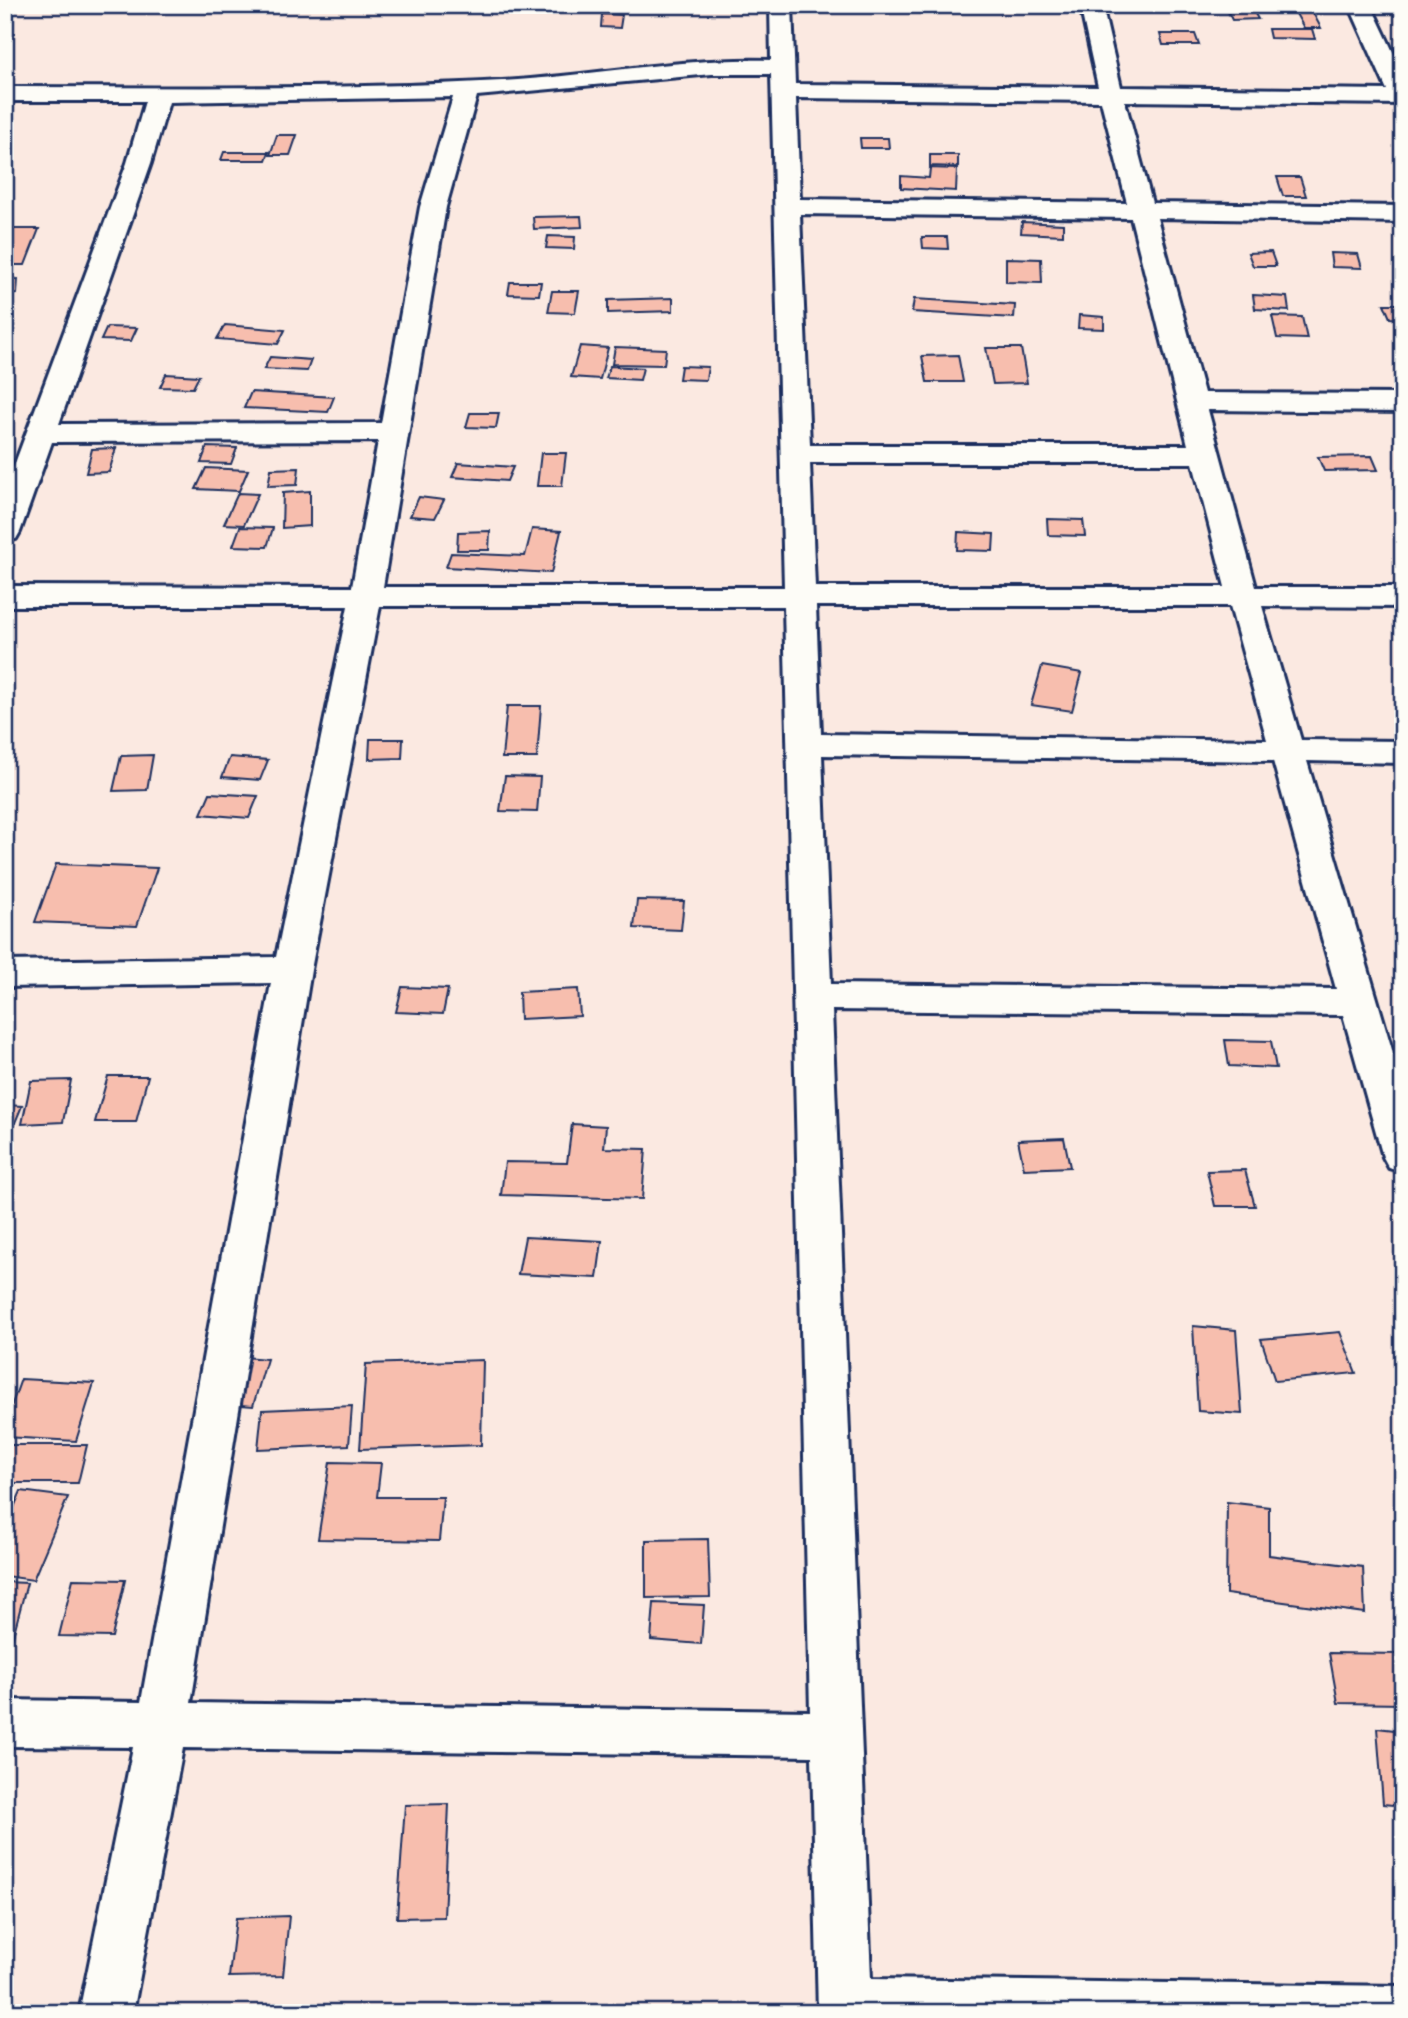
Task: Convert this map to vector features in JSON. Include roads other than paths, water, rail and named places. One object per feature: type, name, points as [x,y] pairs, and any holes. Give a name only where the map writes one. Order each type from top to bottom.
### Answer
[{"type":"street","points":[[781,5],[794,454],[815,997],[845,2009],[1403,2013]]},
{"type":"street","points":[[1091,5],[1111,94],[1243,597],[1290,750],[1357,1002],[1401,1143]]},
{"type":"street","points":[[5,94],[467,90],[549,86],[722,64],[782,79],[1111,94],[1402,97],[1360,5]]},
{"type":"street","points":[[106,2013],[162,1726],[292,970],[366,595],[433,207],[467,90]]},
{"type":"street","points":[[5,532],[135,173],[159,94]]},
{"type":"street","points":[[786,206],[1403,214]]},
{"type":"street","points":[[1192,401],[1403,403]]},
{"type":"street","points":[[42,433],[394,432]]},
{"type":"street","points":[[794,454],[1206,454]]},
{"type":"street","points":[[5,596],[1403,597]]},
{"type":"street","points":[[804,744],[1403,752]]},
{"type":"street","points":[[5,974],[292,970]]},
{"type":"street","points":[[815,997],[1357,1002]]},
{"type":"street","points":[[5,1723],[837,1734]]}]
